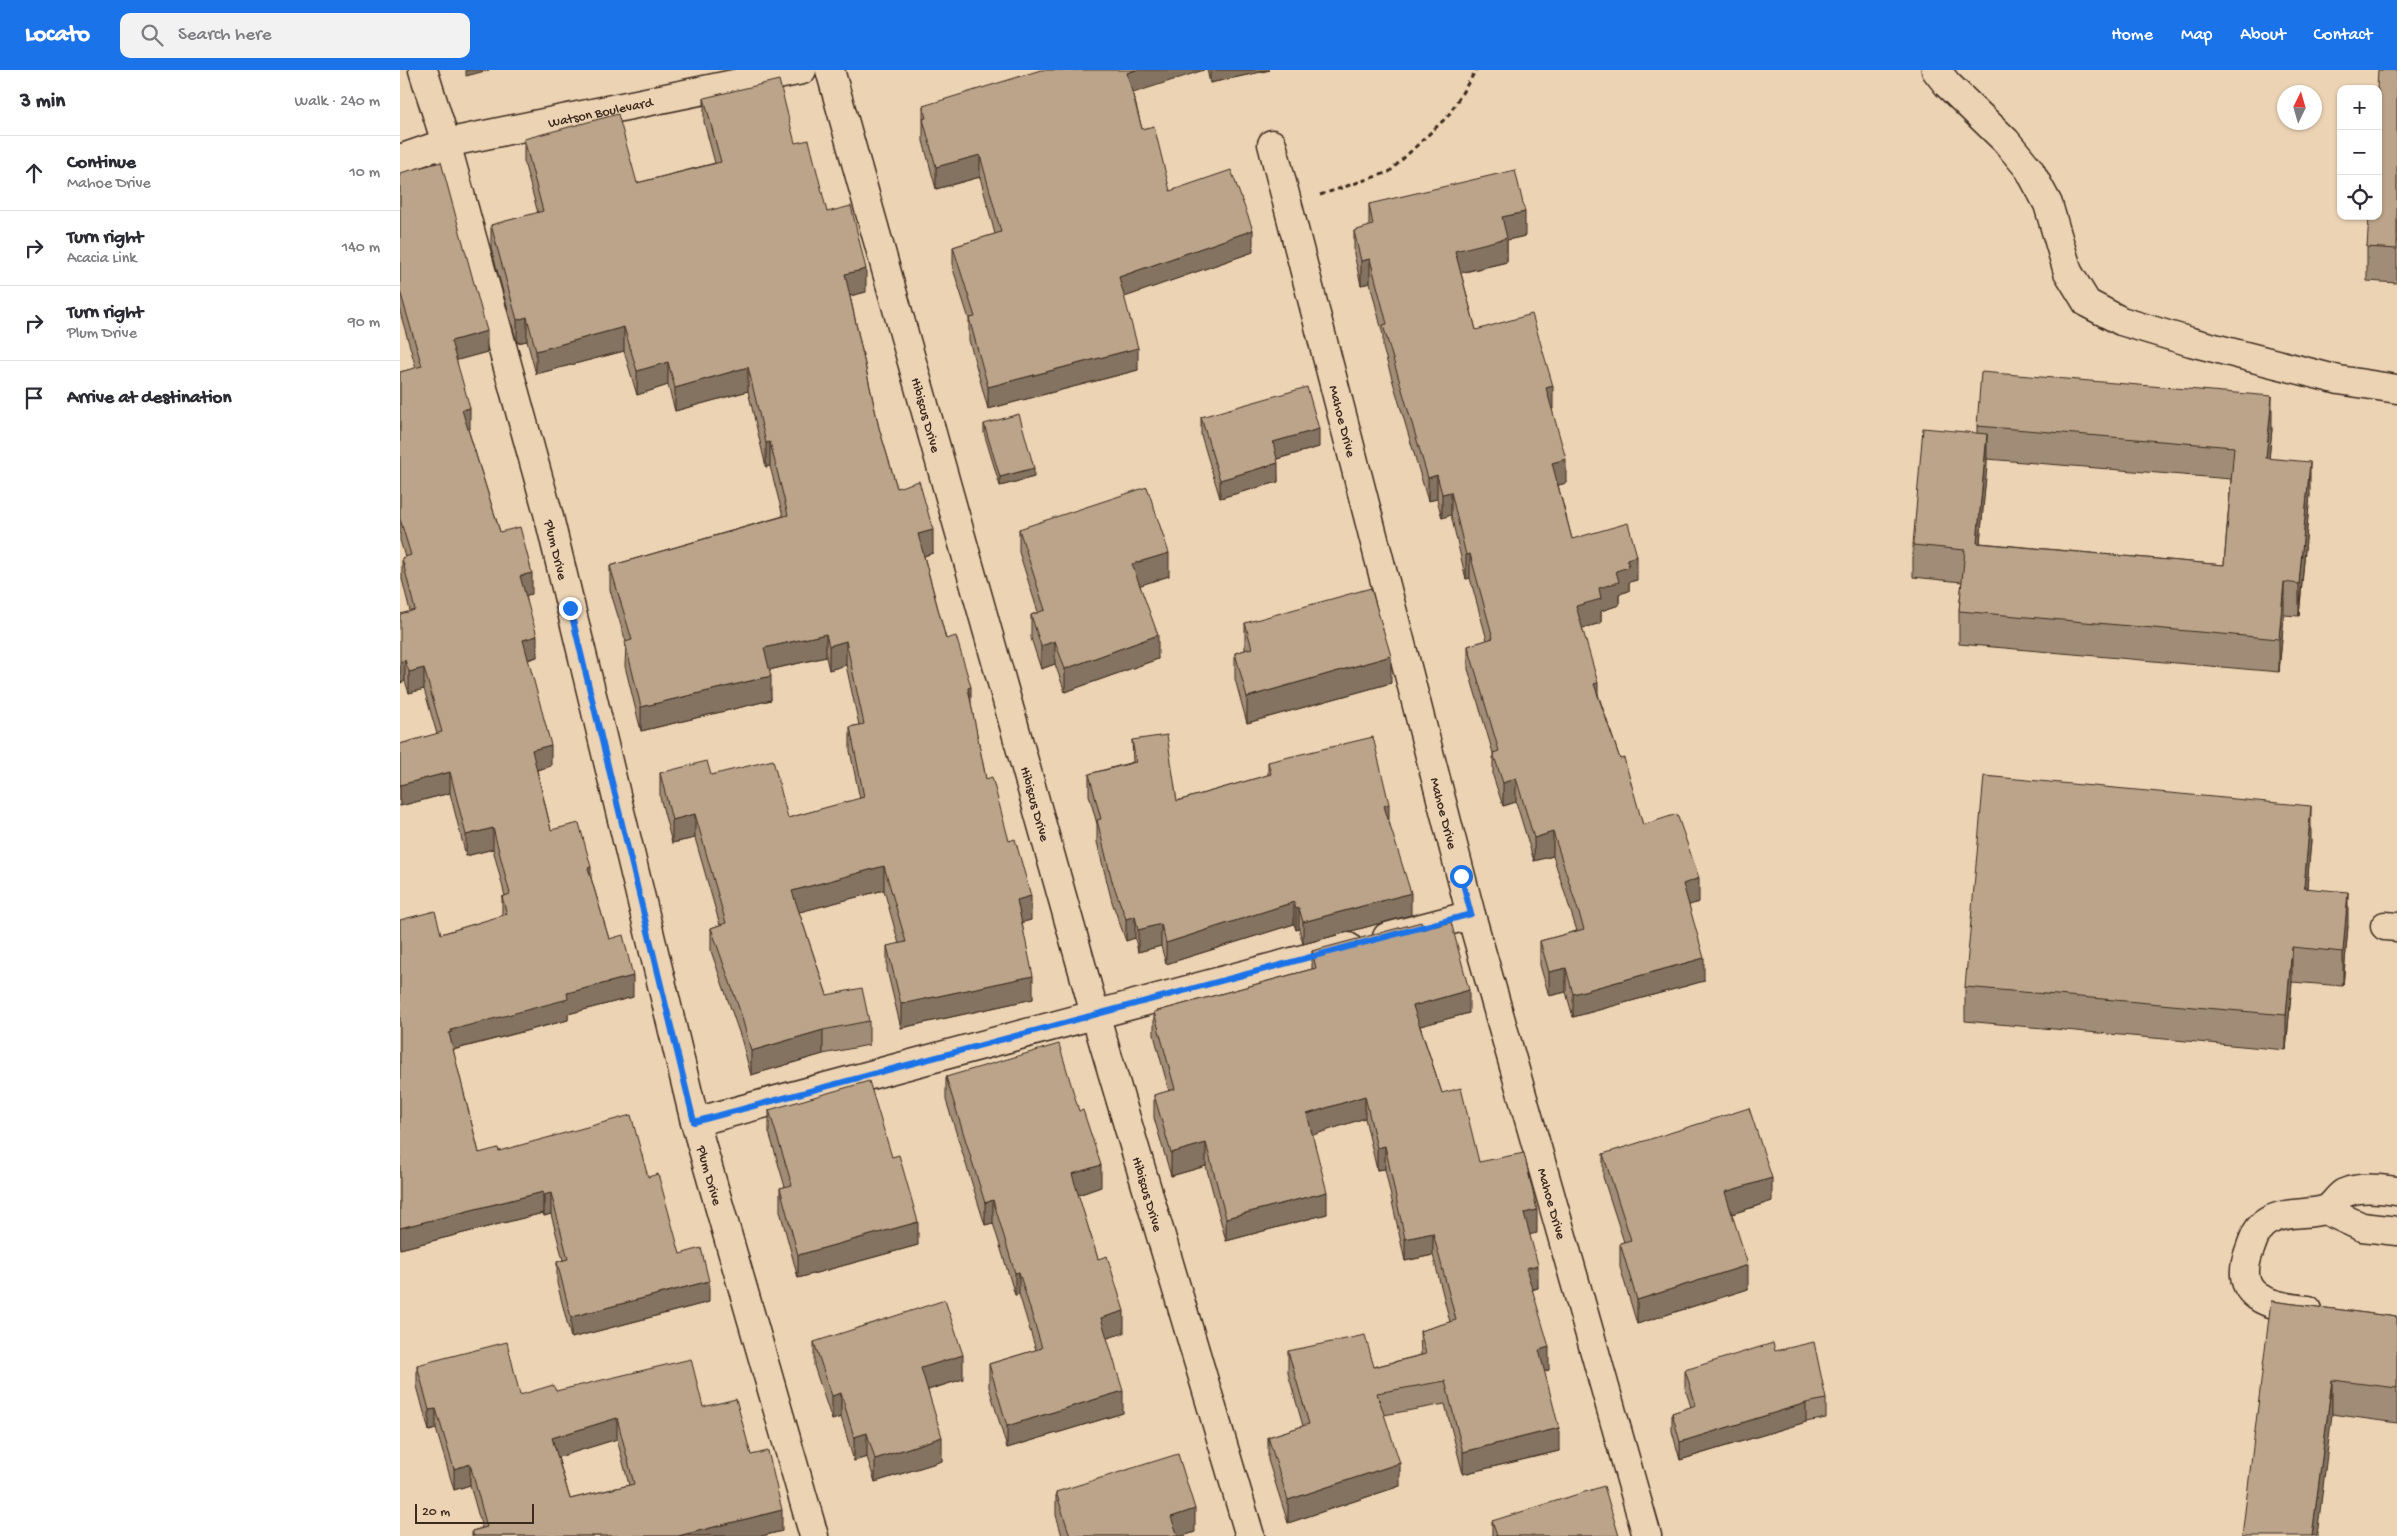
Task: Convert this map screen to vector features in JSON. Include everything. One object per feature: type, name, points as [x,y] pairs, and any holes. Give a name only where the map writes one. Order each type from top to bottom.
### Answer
[{"type":"street","name":"Plum Drive","points":[[423,70],[446,143],[548,513],[694,1122],[814,1536]]},
{"type":"street","name":"Watson Boulevard","points":[[400,158],[446,143],[802,70]]},
{"type":"street","name":"Hibiscus Drive","points":[[830,70],[1094,1014],[1250,1536]]},
{"type":"street","points":[[1936,70],[1947,84],[2006,140],[2029,169],[2048,204],[2068,272],[2087,304],[2121,321],[2191,342],[2338,380],[2397,389]]},
{"type":"street","name":"Mahoe Drive","points":[[1272,144],[1471,914],[1647,1536]]},
{"type":"street","points":[[694,1122],[1471,914]]},
{"type":"street","points":[[2325,1210],[2344,1194],[2368,1188],[2397,1191]]},
{"type":"street","points":[[2329,1312],[2290,1308],[2257,1298],[2248,1287],[2244,1270],[2256,1232],[2268,1221],[2297,1212],[2325,1210],[2362,1227],[2397,1231]]},
{"type":"path","points":[[1288,206],[1389,172],[1448,116],[1476,70]]},
{"type":"building","points":[[1041,70],[1136,70],[1127,73],[1142,129],[1154,126],[1170,191],[1231,170],[1253,230],[1119,277],[1138,348],[988,387],[969,318],[975,317],[953,247],[1001,232],[980,155],[936,167],[923,119],[926,118],[923,106]]},
{"type":"building","points":[[2378,70],[2397,70],[2397,249],[2367,247],[2369,220],[2382,220],[2382,85],[2377,85]]},
{"type":"building","points":[[779,80],[795,143],[809,140],[827,212],[851,206],[866,269],[845,274],[879,428],[897,488],[919,481],[933,530],[918,534],[946,639],[956,636],[971,687],[968,688],[986,779],[992,777],[1009,841],[1015,839],[1031,896],[1017,900],[1033,976],[901,1004],[887,946],[906,942],[884,866],[792,891],[827,995],[862,988],[869,1021],[823,1030],[751,1051],[741,1014],[711,928],[726,923],[695,814],[672,820],[660,773],[707,761],[711,775],[773,760],[788,818],[864,797],[850,727],[864,724],[846,641],[829,646],[826,634],[764,648],[771,676],[641,707],[625,642],[632,640],[610,566],[788,515],[770,442],[766,443],[748,367],[675,388],[668,362],[637,371],[624,327],[536,351],[527,317],[517,320],[491,225],[543,211],[524,139],[618,114],[637,183],[721,162],[704,98]]},
{"type":"building","points":[[441,162],[487,331],[451,341],[470,408],[462,410],[500,532],[520,527],[532,573],[520,576],[537,636],[523,640],[551,745],[532,750],[551,830],[579,823],[591,867],[588,868],[609,939],[623,935],[633,976],[567,993],[568,999],[451,1030],[452,1032],[449,1033],[479,1153],[498,1148],[499,1151],[631,1115],[648,1177],[658,1174],[680,1254],[701,1248],[709,1281],[571,1317],[557,1262],[568,1259],[551,1193],[544,1195],[543,1192],[400,1228],[400,920],[435,911],[441,934],[507,914],[502,897],[510,894],[493,828],[466,835],[450,772],[400,785],[400,744],[442,732],[424,668],[409,672],[405,660],[400,662],[400,614],[415,610],[402,558],[411,555],[400,519],[400,372],[422,366],[400,291],[400,173]]},
{"type":"building","points":[[1515,170],[1525,212],[1502,217],[1507,238],[1455,251],[1476,330],[1532,314],[1553,386],[1546,388],[1566,459],[1552,463],[1572,539],[1628,523],[1637,556],[1627,559],[1629,567],[1616,571],[1619,582],[1599,588],[1601,599],[1576,606],[1598,683],[1594,684],[1620,759],[1624,758],[1643,825],[1677,814],[1699,878],[1683,884],[1704,958],[1573,994],[1566,968],[1549,972],[1540,941],[1584,929],[1553,832],[1534,838],[1516,778],[1503,783],[1493,753],[1499,751],[1468,646],[1493,638],[1470,554],[1466,555],[1451,492],[1442,494],[1437,475],[1428,478],[1383,325],[1387,324],[1370,259],[1361,261],[1354,231],[1373,225],[1369,204]]},
{"type":"building","points":[[1981,372],[2272,396],[2266,458],[2310,462],[2299,584],[2284,582],[2279,639],[1959,611],[1965,550],[1913,545],[1923,428],[1987,434],[1977,543],[2224,565],[2234,447],[1977,426]]},
{"type":"building","points":[[1307,387],[1319,429],[1273,442],[1278,463],[1220,480],[1201,417]]},
{"type":"building","points":[[1019,414],[1034,468],[1000,477],[984,424]]},
{"type":"building","points":[[1147,487],[1169,553],[1132,564],[1158,635],[1065,669],[1055,641],[1041,646],[1031,615],[1045,610],[1019,529]]},
{"type":"building","points":[[1371,588],[1391,656],[1247,697],[1235,653],[1252,648],[1245,623]]},
{"type":"building","points":[[1167,735],[1177,801],[1271,774],[1268,762],[1373,737],[1389,804],[1384,806],[1411,893],[1303,922],[1299,908],[1296,909],[1294,902],[1166,943],[1161,924],[1138,930],[1135,916],[1126,919],[1112,881],[1097,820],[1101,819],[1089,774],[1136,762],[1132,740]]},
{"type":"building","points":[[1984,776],[2311,806],[2304,888],[2348,892],[2343,952],[2292,947],[2286,1015],[1965,987]]},
{"type":"building","points":[[1421,922],[1423,929],[1451,922],[1469,990],[1413,1006],[1442,1093],[1461,1088],[1479,1162],[1524,1153],[1537,1210],[1524,1213],[1538,1265],[1526,1268],[1549,1347],[1539,1350],[1559,1428],[1463,1452],[1445,1381],[1377,1393],[1400,1463],[1288,1500],[1268,1437],[1309,1424],[1288,1351],[1365,1335],[1374,1367],[1426,1354],[1420,1331],[1456,1320],[1433,1233],[1405,1239],[1385,1146],[1377,1148],[1365,1096],[1307,1114],[1327,1192],[1226,1218],[1206,1143],[1171,1153],[1154,1095],[1175,1089],[1154,1012],[1316,968],[1312,951]]},
{"type":"building","points":[[1059,1044],[1079,1111],[1083,1110],[1101,1165],[1072,1174],[1098,1259],[1107,1256],[1124,1311],[1101,1318],[1123,1391],[1007,1426],[989,1364],[1042,1348],[1019,1272],[1015,1273],[993,1200],[985,1203],[946,1077]]},
{"type":"building","points":[[869,1081],[892,1157],[899,1155],[918,1222],[798,1255],[780,1188],[792,1185],[769,1110]]},
{"type":"building","points":[[1749,1108],[1772,1178],[1725,1192],[1748,1265],[1637,1300],[1620,1243],[1631,1240],[1603,1154]]},
{"type":"building","points":[[945,1300],[963,1355],[921,1368],[942,1437],[875,1459],[867,1433],[854,1437],[841,1393],[832,1396],[814,1342]]},
{"type":"building","points":[[2271,1301],[2397,1317],[2397,1388],[2332,1380],[2312,1536],[2242,1536]]},
{"type":"building","points":[[507,1342],[520,1395],[553,1385],[556,1391],[691,1359],[703,1407],[736,1399],[751,1455],[768,1451],[782,1510],[678,1536],[474,1536],[472,1531],[487,1527],[470,1464],[454,1469],[436,1409],[429,1410],[417,1365]],"holes":[[[617,1418],[634,1484],[570,1499],[552,1438]]]},
{"type":"building","points":[[1814,1342],[1826,1399],[1806,1403],[1680,1442],[1672,1413],[1696,1405],[1685,1370],[1773,1343],[1775,1351]]},
{"type":"building","points":[[1178,1454],[1195,1509],[1171,1517],[1178,1536],[1070,1536],[1056,1492]]},
{"type":"building","points":[[1604,1486],[1619,1536],[1497,1536],[1492,1521]]},
{"type":"route","points":[[570,608],[694,1122],[1471,914],[1461,876]]}]
